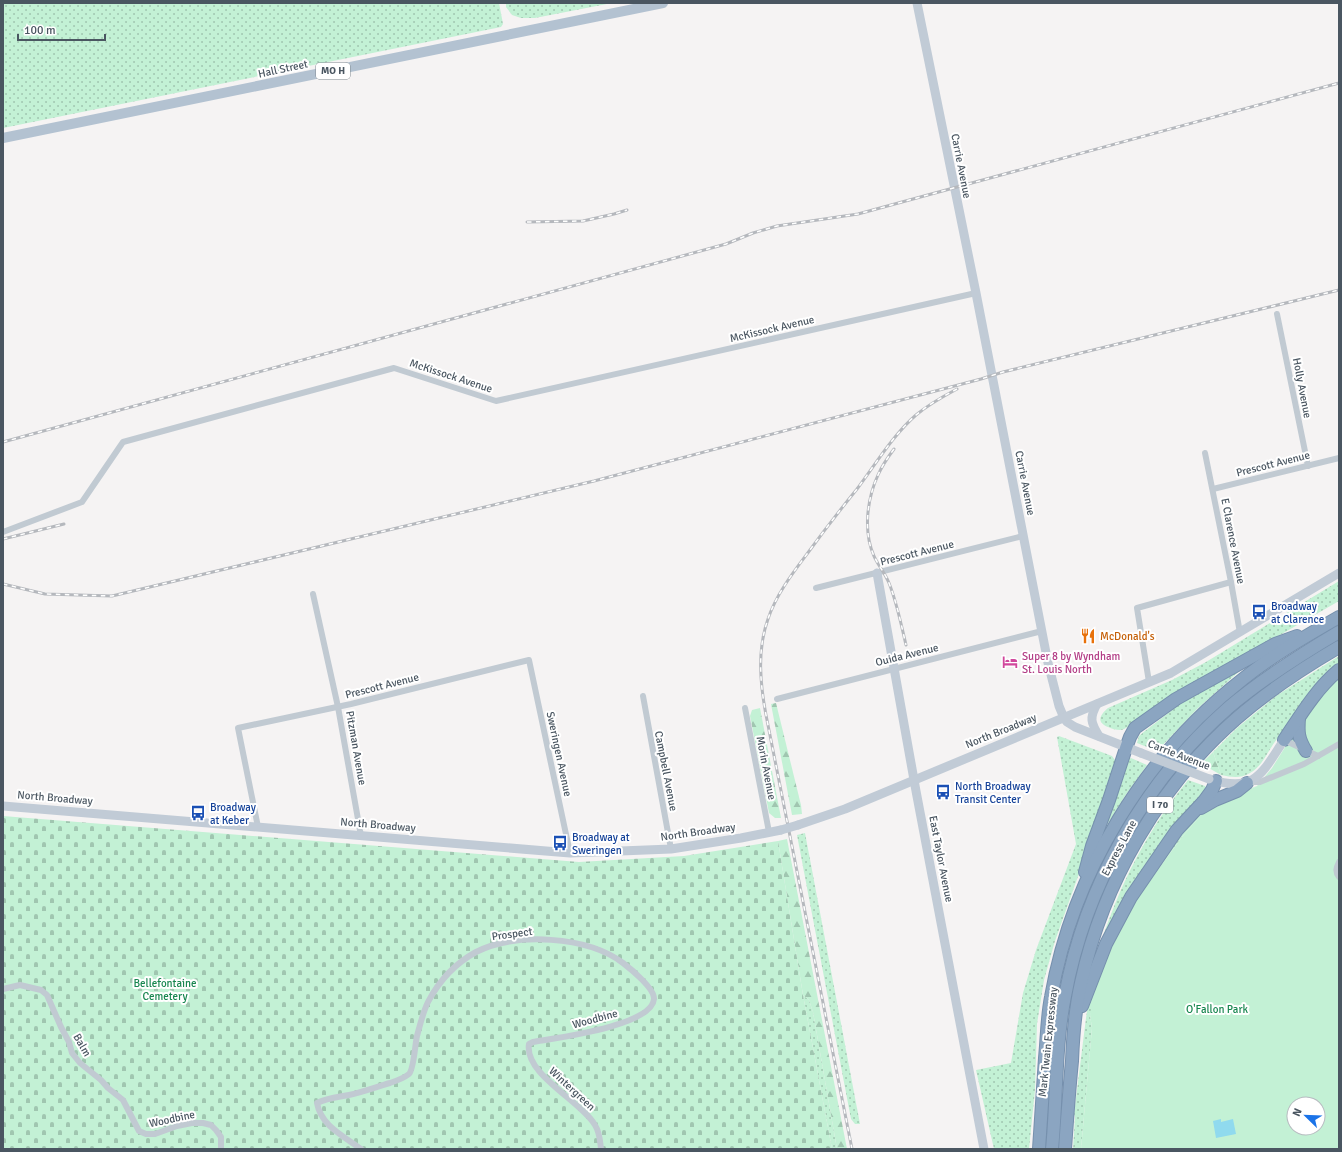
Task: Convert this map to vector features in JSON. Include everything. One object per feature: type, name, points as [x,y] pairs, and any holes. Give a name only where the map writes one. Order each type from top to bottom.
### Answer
[{"type":"highway","name":"Mark Twain Expressway","points":[[1039,1149],[1051,998],[1060,956],[1073,916],[1089,877],[1108,839],[1137,791],[1167,752],[1211,706],[1244,678],[1278,654],[1339,617]]},
{"type":"highway","points":[[1073,916],[1092,846],[1126,748],[1135,728],[1176,699],[1275,644],[1322,627]]},
{"type":"highway","name":"Express Lane","points":[[1052,1149],[1062,1018],[1069,976],[1080,936],[1095,896],[1122,840],[1144,804],[1167,773],[1217,718],[1277,670],[1339,632]]},
{"type":"highway","name":"I 70","points":[[1065,1149],[1074,1028],[1080,984],[1098,925],[1132,848],[1154,813],[1179,779],[1193,762],[1237,718],[1286,680],[1339,647]]},
{"type":"highway","points":[[1284,740],[1318,691],[1339,670]]},
{"type":"highway","points":[[1299,717],[1298,730],[1300,741],[1306,751]]},
{"type":"highway","points":[[1074,1028],[1106,944],[1122,912],[1177,830],[1195,812],[1212,790],[1213,780]]},
{"type":"highway","points":[[1195,812],[1207,804],[1237,791],[1247,782]]},
{"type":"main road","name":"Hall Street","points":[[3,138],[663,3]]},
{"type":"main road","name":"Carrie Avenue","points":[[917,3],[976,293],[1042,631],[1059,706],[1064,718],[1075,728],[1213,780],[1237,784],[1247,782]]},
{"type":"main road","name":"East Taylor Avenue","points":[[877,573],[914,780],[984,1149]]},
{"type":"main road","name":"North Broadway","points":[[3,806],[570,853],[671,849],[781,830],[845,809],[1181,668],[1339,573]]},
{"type":"main road","points":[[1097,704],[1092,712],[1092,718],[1093,726],[1099,736]]},
{"type":"main road","points":[[1247,782],[1256,779],[1264,771],[1284,740]]},
{"type":"street","name":"McKissock Avenue","points":[[3,532],[82,502],[123,442],[394,368],[496,401],[976,293]]},
{"type":"street","name":"Holly Avenue","points":[[1277,314],[1308,466]]},
{"type":"street","name":"E Clarence Avenue","points":[[1205,453],[1240,633]]},
{"type":"street","name":"Prescott Avenue","points":[[1213,489],[1339,458]]},
{"type":"street","name":"Prescott Avenue","points":[[816,588],[1023,536]]},
{"type":"street","points":[[1149,682],[1137,608],[1231,582]]},
{"type":"street","name":"Pitzman Avenue","points":[[312,594],[338,707],[362,836]]},
{"type":"street","name":"Ouida Avenue","points":[[777,699],[1042,631]]},
{"type":"street","name":"Prescott Avenue","points":[[258,827],[238,728],[338,707],[529,660]]},
{"type":"street","name":"Sweringen Avenue","points":[[529,660],[570,853]]},
{"type":"street","name":"Campbell Avenue","points":[[643,696],[671,849]]},
{"type":"street","name":"Morin Avenue","points":[[745,708],[769,832]]},
{"type":"street","points":[[1284,740],[1318,756]]},
{"type":"street","points":[[1247,782],[1260,782],[1304,764],[1339,744]]},
{"type":"street","points":[[1338,876],[1336,868],[1339,862]]},
{"type":"street","name":"Prospect","points":[[361,1149],[343,1138],[331,1127],[322,1114],[317,1103],[374,1088],[398,1080],[409,1074],[413,1066],[416,1044],[422,1019],[428,1003],[438,986],[449,973],[460,963],[476,953],[490,947],[509,942],[545,940],[573,942],[595,948],[609,954],[632,970],[648,986],[654,995]]},
{"type":"street","name":"Balm","points":[[3,989],[20,985],[42,990],[47,995],[69,1042],[72,1053],[80,1063],[123,1100],[139,1131],[142,1132]]},
{"type":"street","name":"Woodbine","points":[[529,1044],[533,1042],[584,1034],[610,1027],[633,1018],[651,1007],[654,1000],[654,995]]},
{"type":"street","name":"Wintergreen","points":[[529,1044],[528,1050],[530,1057],[537,1069],[552,1085],[592,1121],[600,1137],[601,1149]]},
{"type":"street","name":"Woodbine","points":[[142,1132],[146,1134],[155,1134],[176,1126],[192,1123],[211,1125],[221,1137],[221,1149]]},
{"type":"green space","points":[[3,3],[499,3],[503,24],[501,27],[3,128]]},
{"type":"green space","points":[[506,3],[612,3],[535,18],[521,18],[512,15],[506,7]]},
{"type":"green space","points":[[1339,581],[1339,601],[1242,657],[1124,729],[1120,730],[1110,728],[1104,725],[1100,720],[1101,715],[1108,708],[1172,680],[1206,662]]},
{"type":"green space","points":[[1339,656],[1339,666],[1277,739],[1259,766],[1250,773],[1239,777],[1221,775],[1213,752],[1237,728],[1276,696]]},
{"type":"green space","points":[[1243,668],[1197,709],[1157,751],[1137,743],[1139,736],[1193,694]]},
{"type":"green space","name":"O'Fallon Park","points":[[1339,676],[1339,1149],[1081,1149],[1092,1028],[1090,1015],[1094,988],[1112,942],[1138,897],[1182,837],[1202,814],[1257,786],[1272,768],[1310,709]]},
{"type":"green space","points":[[776,703],[802,814],[792,815],[771,704]]},
{"type":"green space","points":[[760,708],[781,818],[775,818],[769,813],[750,716],[752,710]]},
{"type":"green space","points":[[1059,736],[1112,756],[1115,760],[1115,766],[1055,941],[1044,980],[1037,1024],[1035,1090],[1029,1149],[994,1149],[976,1070],[1011,1063],[1023,993],[1036,950],[1076,844],[1057,737]]},
{"type":"green space","points":[[1213,752],[1221,775],[1207,767],[1203,762]]},
{"type":"green space","points":[[1131,758],[1147,765],[1125,796],[1097,841],[1128,759]]},
{"type":"green space","points":[[1188,780],[1205,786],[1207,789],[1093,967],[1110,916],[1131,869],[1156,824]]},
{"type":"green space","points":[[1257,786],[1202,814],[1182,837],[1138,897],[1090,1015],[1092,1028],[1081,1149],[1073,1149],[1074,1114],[1089,999],[1143,882],[1197,815],[1240,792]]},
{"type":"green space","name":"Bellefontaine Cemetery","points":[[3,816],[579,862],[684,856],[778,841],[803,995],[832,1149],[3,1149]]},
{"type":"green space","points":[[805,833],[860,1124],[855,1124],[851,1119],[797,835]]},
{"type":"green space","points":[[787,839],[847,1149],[837,1149],[813,1012],[809,1000],[803,995],[778,841]]},
{"type":"green space","points":[[803,995],[809,1000],[813,1012],[837,1149],[832,1149]]},
{"type":"water","points":[[1221,1119],[1221,1122],[1233,1119],[1236,1134],[1216,1138],[1213,1121]]},
{"type":"railway","points":[[3,442],[726,244],[753,233],[777,226],[858,214],[1339,83]]},
{"type":"railway","points":[[527,222],[583,221],[627,210]]},
{"type":"railway","points":[[3,584],[45,594],[112,596],[594,481],[1003,372],[1339,290]]},
{"type":"railway","points":[[852,1149],[766,715],[761,679],[762,643],[771,610],[785,585],[892,441],[916,415],[935,401],[957,389]]},
{"type":"railway","points":[[894,449],[881,468],[871,494],[868,516],[868,537],[874,556],[892,591],[906,645]]},
{"type":"railway","points":[[3,539],[64,524]]},
{"type":"place","name":"Broadway at Clarence","points":[[1259,612]]},
{"type":"place","name":"McDonald's","points":[[1088,636]]},
{"type":"place","name":"Super 8 by Wyndham St. Louis North","points":[[1010,662]]},
{"type":"place","name":"North Broadway Transit Center","points":[[943,792]]},
{"type":"place","name":"Broadway at Keber","points":[[198,813]]},
{"type":"place","name":"Broadway at Sweringen","points":[[560,843]]}]
